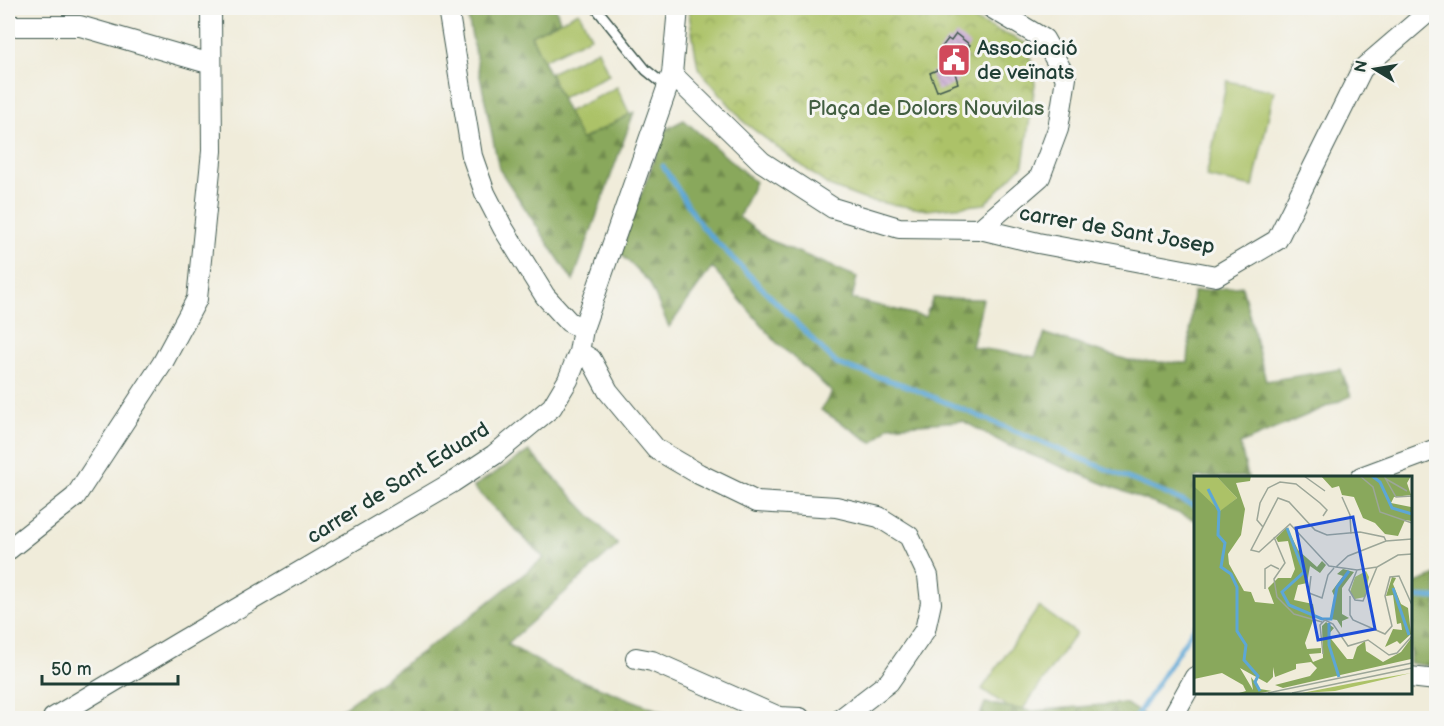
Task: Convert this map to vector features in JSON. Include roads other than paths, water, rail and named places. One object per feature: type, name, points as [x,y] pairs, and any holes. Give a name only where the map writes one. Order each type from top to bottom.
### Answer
[{"type":"street","points":[[8,550],[75,497],[162,364],[197,299],[212,151],[211,8]]},
{"type":"street","points":[[448,8],[472,156],[485,193],[503,228],[545,296],[569,322],[583,330]]},
{"type":"street","points":[[678,8],[669,81],[762,162],[833,208],[899,228],[980,229],[1040,177],[1058,129],[1066,78],[1044,39],[992,8]]},
{"type":"street","name":"carrer de Sant Josep","points":[[980,229],[1038,243],[1216,276],[1277,240],[1362,69],[1433,8]]},
{"type":"street","points":[[8,26],[80,26],[211,64]]},
{"type":"street","name":"carrer de Sant Eduard","points":[[53,718],[453,482],[494,455],[552,407],[568,380],[579,352],[583,330],[669,81]]},
{"type":"street","points":[[579,352],[591,359],[608,391],[656,448],[699,474],[757,502],[836,507],[879,517],[909,536],[928,576],[931,603],[926,630],[889,682],[842,718]]},
{"type":"street","points":[[1364,476],[1437,449]]},
{"type":"street","points":[[636,658],[652,662],[779,717],[800,718]]},
{"type":"street","points":[[1411,677],[1437,680]]},
{"type":"street","points":[[1172,718],[1194,679]]},
{"type":"lane","points":[[596,8],[646,70],[669,81]]},
{"type":"waterway","points":[[663,166],[702,227],[837,364],[904,385],[1194,506]]},
{"type":"waterway","points":[[1411,597],[1436,598]]},
{"type":"waterway","points":[[1135,718],[1194,628]]},
{"type":"place","name":"Associació de veïnats","points":[[954,60]]},
{"type":"park label","name":"Plaça de Dolors Nouvilas","points":[[926,108]]}]
